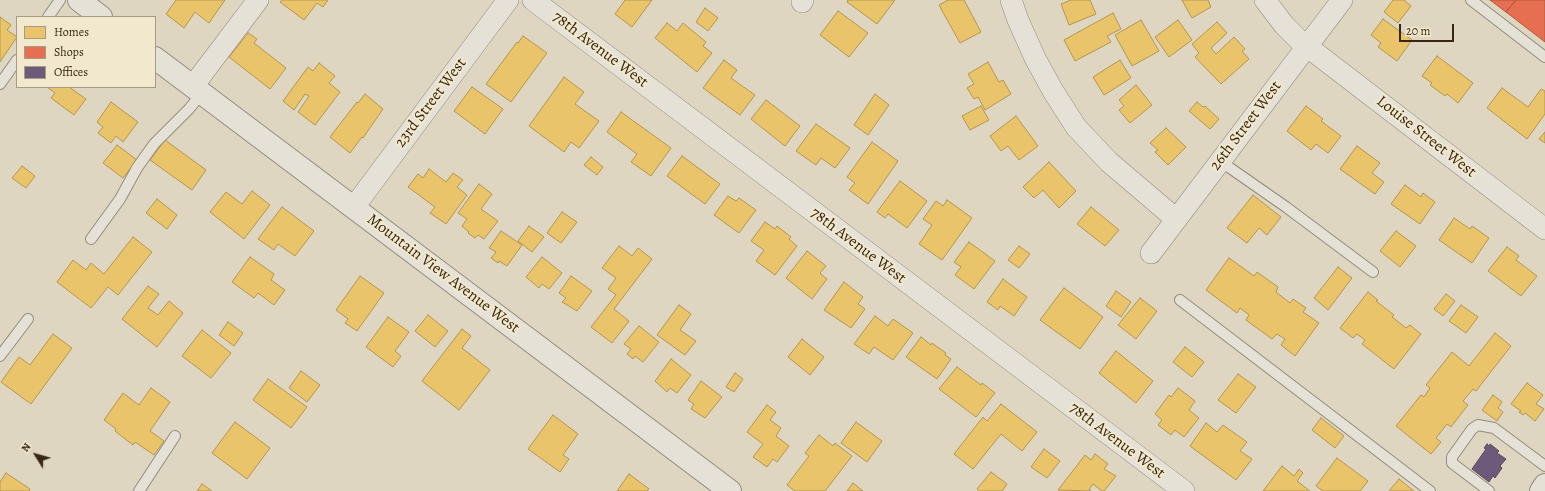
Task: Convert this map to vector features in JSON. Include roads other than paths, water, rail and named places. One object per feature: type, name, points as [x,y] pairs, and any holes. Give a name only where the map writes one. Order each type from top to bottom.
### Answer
[{"type":"street","points":[[79,0],[100,16]]},
{"type":"street","points":[[197,90],[258,0]]},
{"type":"street","name":"23rd Street West","points":[[354,207],[508,0]]},
{"type":"street","name":"78th Avenue West","points":[[533,0],[1184,491]]},
{"type":"street","points":[[1011,0],[1018,20],[1052,91],[1076,127],[1109,162],[1176,219]]},
{"type":"street","name":"Louise Street West","points":[[1265,0],[1284,25],[1307,46],[1545,229]]},
{"type":"street","name":"26th Street West","points":[[1151,253],[1342,0]]},
{"type":"street","name":"Mountain View Avenue West","points":[[156,59],[730,491]]},
{"type":"street","points":[[1541,491],[1545,485]]},
{"type":"lane","points":[[49,16],[60,0]]},
{"type":"lane","points":[[1471,0],[1545,57]]},
{"type":"lane","points":[[0,84],[16,61]]},
{"type":"lane","points":[[91,239],[120,199],[137,168],[154,144],[189,109],[197,90]]},
{"type":"lane","points":[[1220,161],[1373,272]]},
{"type":"lane","points":[[1180,300],[1430,491]]},
{"type":"lane","points":[[0,356],[28,319]]},
{"type":"lane","points":[[1489,491],[1452,463],[1452,457],[1472,429],[1478,425],[1494,428],[1545,466]]},
{"type":"lane","points":[[139,491],[175,436]]}]
